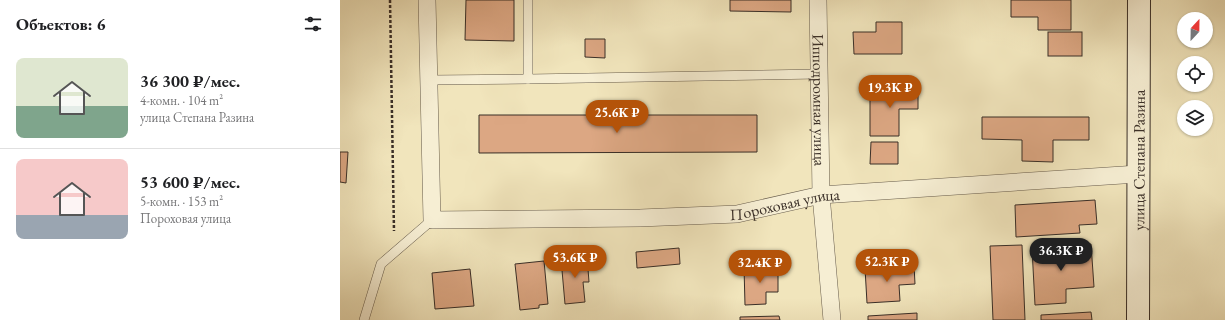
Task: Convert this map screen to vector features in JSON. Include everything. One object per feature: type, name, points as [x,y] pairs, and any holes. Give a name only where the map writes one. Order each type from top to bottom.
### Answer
[{"type":"main road","name":"улица Степана Разина","points":[[1138,320],[1139,0]]},
{"type":"street","points":[[427,0],[432,220]]},
{"type":"street","name":"Ипподромная улица","points":[[818,0],[821,195],[832,320]]},
{"type":"street","name":"Пороховая улица","points":[[432,220],[640,218],[737,214],[821,195],[1138,174]]},
{"type":"lane","points":[[528,0],[528,79]]},
{"type":"lane","points":[[430,80],[818,74]]},
{"type":"lane","points":[[364,320],[381,264],[432,220]]},
{"type":"path","points":[[390,0],[394,252]]},
{"type":"building","points":[[466,0],[514,0],[514,41],[465,40]]},
{"type":"building","points":[[730,0],[791,0],[791,12],[730,11]]},
{"type":"building","points":[[1011,0],[1071,0],[1071,30],[1038,30],[1038,17],[1011,17]]},
{"type":"building","points":[[876,22],[902,22],[902,54],[854,54],[853,32],[876,32]]},
{"type":"building","points":[[1048,32],[1082,32],[1082,56],[1048,56]]},
{"type":"building","points":[[585,39],[605,39],[605,58],[585,57]]},
{"type":"building","points":[[870,88],[918,88],[918,109],[899,109],[899,136],[870,136]]},
{"type":"building","points":[[479,115],[757,115],[757,152],[479,153]]},
{"type":"building","points":[[982,117],[1089,117],[1089,140],[1053,140],[1053,162],[1022,161],[1022,140],[982,139]]},
{"type":"building","points":[[871,142],[898,142],[898,164],[870,164]]},
{"type":"building","points":[[340,152],[348,152],[346,183],[340,182]]},
{"type":"building","points":[[1095,200],[1097,224],[1079,225],[1080,233],[1016,237],[1015,205]]},
{"type":"building","points":[[1091,244],[1094,287],[1066,289],[1066,303],[1035,305],[1032,248]]},
{"type":"building","points":[[1022,245],[1025,320],[993,320],[990,246]]},
{"type":"building","points":[[679,248],[680,264],[637,268],[636,252]]},
{"type":"building","points":[[587,256],[589,282],[583,282],[585,302],[565,304],[561,259]]},
{"type":"building","points":[[544,261],[548,304],[539,305],[539,308],[520,310],[515,264]]},
{"type":"building","points":[[914,265],[915,284],[899,285],[900,301],[867,303],[865,268]]},
{"type":"building","points":[[778,266],[778,292],[766,292],[766,304],[745,305],[744,267]]},
{"type":"building","points":[[470,269],[474,306],[435,309],[432,273]]},
{"type":"building","points":[[1091,312],[1092,320],[1041,320],[1041,315]]},
{"type":"building","points":[[917,313],[917,320],[868,320],[868,316]]},
{"type":"building","points":[[779,316],[780,320],[740,320],[740,317]]}]
